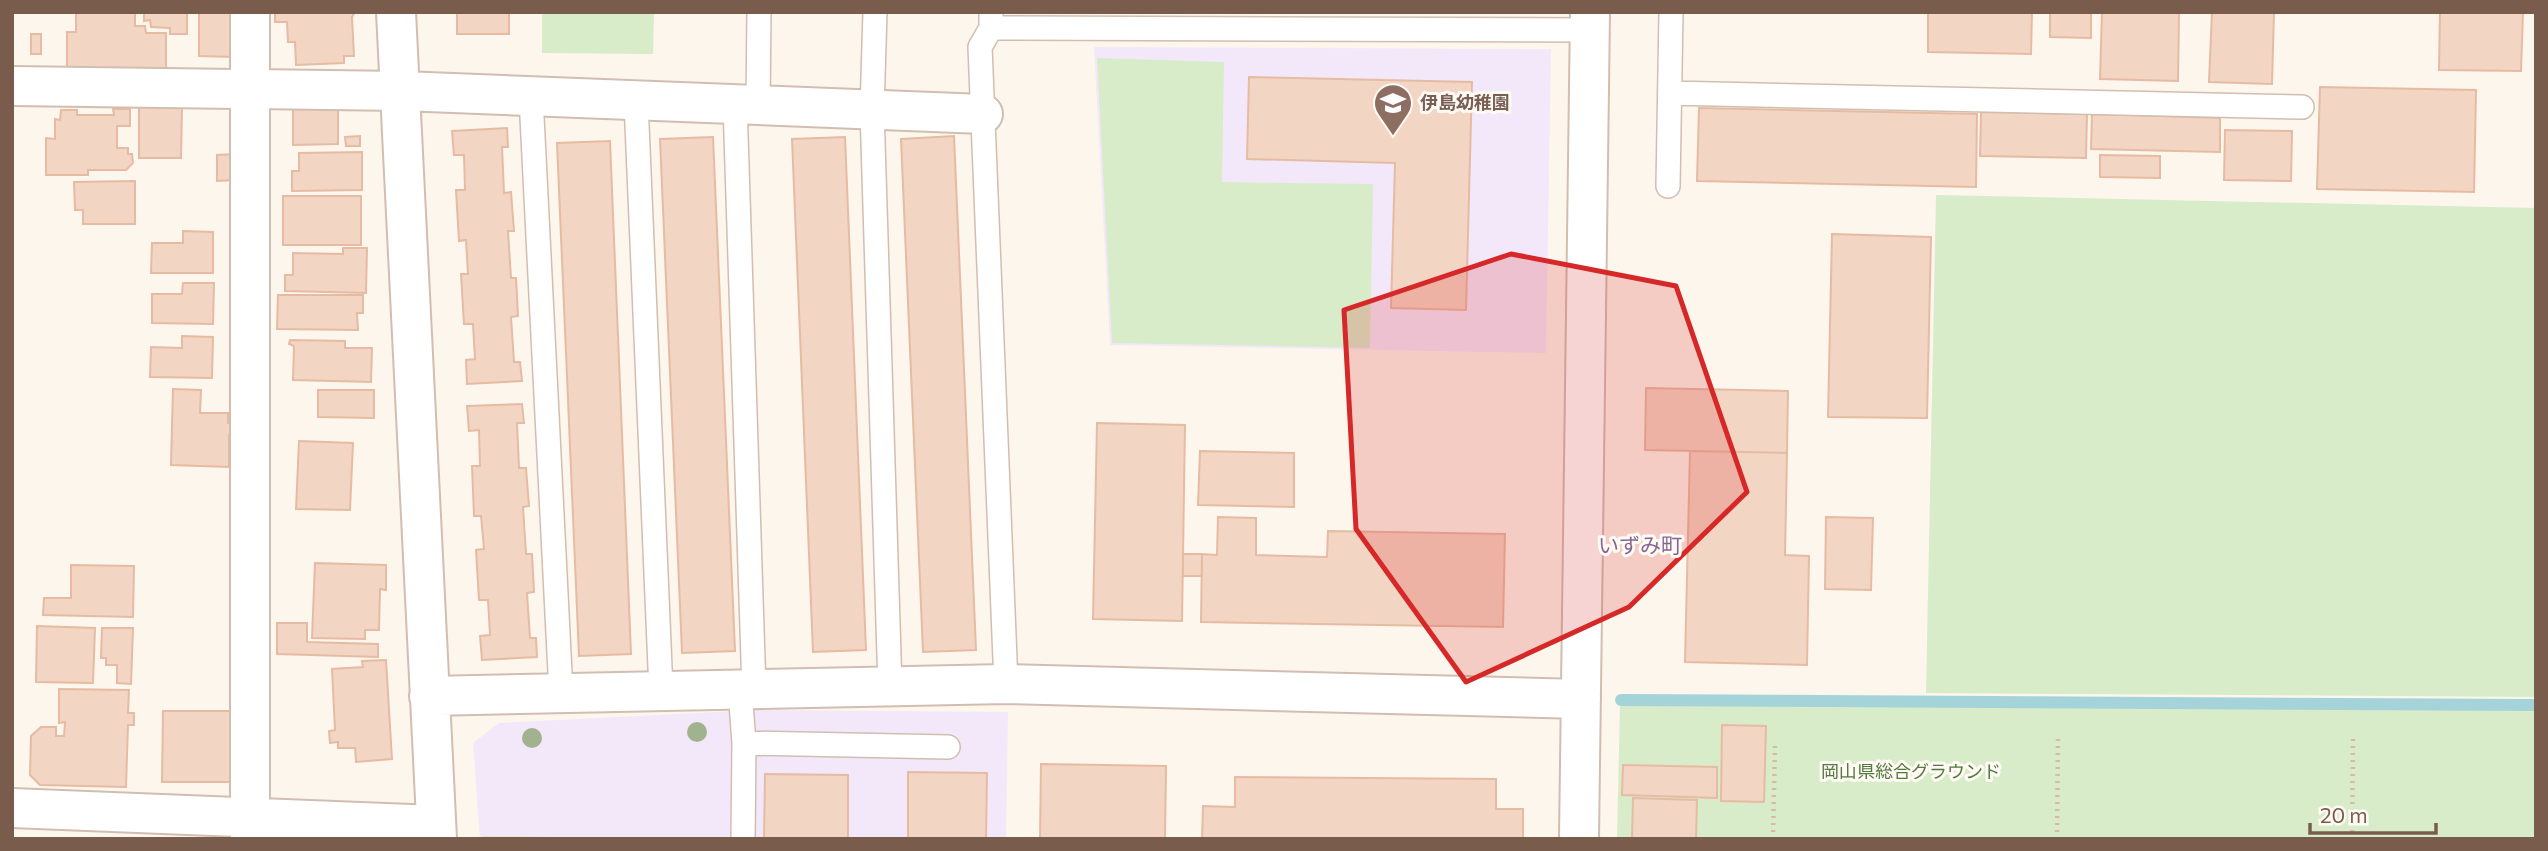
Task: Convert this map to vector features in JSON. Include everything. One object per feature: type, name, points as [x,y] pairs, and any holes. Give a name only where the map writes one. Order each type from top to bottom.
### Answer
[{"type":"street","points":[[250,12],[250,827]]},
{"type":"street","points":[[12,808],[250,827],[436,832],[396,12]]},
{"type":"street","points":[[1579,839],[1590,21]]},
{"type":"street","points":[[12,86],[402,92],[984,114]]},
{"type":"street","points":[[429,696],[1006,684],[1581,699]]},
{"type":"lane","points":[[743,839],[747,690],[747,105],[759,12]]},
{"type":"lane","points":[[875,12],[872,110],[890,687]]},
{"type":"lane","points":[[1668,186],[1671,12]]},
{"type":"lane","points":[[1006,684],[980,47],[991,20],[1590,21]]},
{"type":"lane","points":[[1670,93],[2302,107]]},
{"type":"lane","points":[[531,97],[561,693]]},
{"type":"lane","points":[[636,101],[662,691]]},
{"type":"lane","points":[[744,743],[948,747]]},
{"type":"path","points":[[2352,839],[2353,734]]},
{"type":"path","points":[[2057,839],[2058,738]]},
{"type":"path","points":[[1773,839],[1775,744]]},
{"type":"highlighted area","points":[[1511,254],[1676,286],[1747,492],[1629,607],[1466,682],[1356,529],[1344,310]]},
{"type":"shaded area","points":[[1094,47],[1551,49],[1546,353],[1110,345]]},
{"type":"shaded area","points":[[757,710],[1008,712],[1006,839],[480,839],[473,743],[499,723]]},
{"type":"green space","points":[[542,12],[654,12],[653,54],[542,53]]},
{"type":"green space","points":[[1097,58],[1224,62],[1222,182],[1373,184],[1370,348],[1112,343]]},
{"type":"green space","points":[[1936,195],[2536,208],[2536,697],[1926,693]]},
{"type":"green space","name":"岡山県総合グラウンド","points":[[1620,704],[2536,710],[2536,839],[1617,839]]},
{"type":"green space","points":[[483,836],[692,839],[483,839]]},
{"type":"building","points":[[76,12],[135,12],[135,26],[145,26],[146,33],[166,33],[166,70],[67,70],[67,32],[76,32]]},
{"type":"building","points":[[144,12],[187,12],[187,34],[170,34],[170,28],[151,27],[150,20],[144,21]]},
{"type":"building","points":[[199,12],[234,12],[234,57],[199,56]]},
{"type":"building","points":[[275,12],[355,12],[352,17],[354,56],[344,56],[344,63],[296,65],[295,42],[288,42],[287,22],[275,22]]},
{"type":"building","points":[[457,12],[509,12],[509,34],[457,34]]},
{"type":"building","points":[[1928,12],[2032,12],[2031,54],[1928,52]]},
{"type":"building","points":[[2050,12],[2091,12],[2091,38],[2050,37]]},
{"type":"building","points":[[2102,12],[2179,12],[2178,81],[2100,79]]},
{"type":"building","points":[[2212,12],[2274,12],[2272,84],[2209,82]]},
{"type":"building","points":[[2440,12],[2523,12],[2521,71],[2439,70]]},
{"type":"building","points":[[31,34],[41,34],[41,54],[31,54]]},
{"type":"building","points":[[1249,77],[1472,82],[1466,310],[1391,308],[1395,163],[1247,159]]},
{"type":"building","points":[[2320,87],[2476,90],[2474,192],[2317,189]]},
{"type":"building","points":[[293,104],[338,104],[338,144],[293,145]]},
{"type":"building","points":[[182,106],[181,158],[139,158],[139,107]]},
{"type":"building","points":[[1699,108],[1977,114],[1976,187],[1697,181]]},
{"type":"building","points":[[113,109],[130,109],[130,126],[117,126],[117,148],[128,148],[128,154],[132,154],[133,163],[126,170],[88,170],[88,175],[46,175],[46,138],[55,139],[55,119],[60,120],[61,110],[77,110],[77,115],[114,115]]},
{"type":"building","points":[[1981,112],[2087,114],[2086,158],[1980,156]]},
{"type":"building","points":[[2092,114],[2220,118],[2220,152],[2091,149]]},
{"type":"building","points":[[507,128],[508,147],[502,147],[504,193],[511,192],[514,231],[508,231],[511,278],[516,278],[518,316],[511,317],[514,362],[520,362],[522,381],[467,384],[466,360],[475,359],[473,324],[464,324],[461,274],[468,274],[466,240],[459,241],[456,190],[465,190],[464,155],[454,155],[452,131]]},
{"type":"building","points":[[2225,130],[2292,131],[2291,181],[2224,180]]},
{"type":"building","points":[[360,136],[360,146],[346,146],[345,137]]},
{"type":"building","points":[[954,136],[976,650],[923,652],[901,139]]},
{"type":"building","points":[[713,137],[735,651],[682,653],[660,139]]},
{"type":"building","points":[[845,137],[866,650],[813,652],[792,139]]},
{"type":"building","points":[[610,141],[631,654],[579,656],[557,143]]},
{"type":"building","points":[[362,152],[362,190],[292,191],[292,171],[299,171],[299,153]]},
{"type":"building","points":[[235,154],[235,180],[217,181],[217,155]]},
{"type":"building","points":[[2100,155],[2160,156],[2160,178],[2100,177]]},
{"type":"building","points":[[135,181],[135,224],[83,224],[83,210],[75,210],[74,182]]},
{"type":"building","points":[[283,196],[361,196],[361,245],[283,245]]},
{"type":"building","points":[[183,231],[213,232],[213,273],[151,273],[152,243],[183,243]]},
{"type":"building","points":[[1832,234],[1931,237],[1927,418],[1828,417]]},
{"type":"building","points":[[343,248],[367,248],[366,293],[285,291],[285,275],[293,275],[293,253],[343,254]]},
{"type":"building","points":[[183,283],[214,283],[213,324],[152,323],[152,294],[182,294]]},
{"type":"building","points":[[278,295],[363,295],[363,313],[357,313],[358,330],[277,329]]},
{"type":"building","points":[[182,336],[213,337],[212,378],[150,377],[151,347],[182,348]]},
{"type":"building","points":[[290,340],[345,341],[345,348],[372,348],[371,382],[293,380],[294,346],[289,344]]},
{"type":"building","points":[[1646,388],[1788,391],[1787,453],[1645,450]]},
{"type":"building","points":[[173,389],[201,390],[200,413],[228,413],[228,423],[234,423],[234,435],[229,435],[229,467],[171,465]]},
{"type":"building","points":[[318,390],[374,390],[374,418],[318,417]]},
{"type":"building","points":[[522,404],[524,423],[517,423],[519,468],[526,468],[529,506],[523,507],[526,554],[532,554],[534,592],[527,593],[530,638],[536,638],[537,657],[482,660],[480,636],[490,635],[488,600],[479,600],[476,550],[484,549],[481,516],[474,516],[472,466],[480,466],[479,430],[469,431],[467,406]]},
{"type":"building","points":[[1097,423],[1185,425],[1182,621],[1093,619]]},
{"type":"building","points":[[299,441],[353,443],[350,510],[296,509]]},
{"type":"building","points":[[1200,451],[1294,453],[1294,507],[1198,505]]},
{"type":"building","points":[[1690,451],[1787,453],[1785,555],[1809,556],[1807,665],[1685,662]]},
{"type":"building","points":[[1218,517],[1256,518],[1256,555],[1327,557],[1328,531],[1505,534],[1503,627],[1201,622],[1202,554],[1217,555]]},
{"type":"building","points":[[1826,517],[1873,518],[1871,590],[1825,589]]},
{"type":"building","points":[[1183,554],[1202,554],[1202,576],[1183,576]]},
{"type":"building","points":[[315,563],[386,565],[386,590],[380,589],[379,630],[365,630],[365,639],[312,638]]},
{"type":"building","points":[[71,565],[134,566],[133,617],[43,615],[44,598],[71,598]]},
{"type":"building","points":[[277,623],[307,623],[307,642],[378,644],[378,657],[277,654]]},
{"type":"building","points":[[37,626],[95,628],[93,683],[36,682]]},
{"type":"building","points":[[102,628],[133,628],[131,684],[117,683],[117,665],[106,665],[106,658],[101,658]]},
{"type":"building","points":[[386,660],[392,759],[356,762],[355,748],[338,748],[338,742],[330,743],[329,731],[335,730],[332,669],[363,667],[362,661]]},
{"type":"building","points":[[59,689],[129,690],[128,713],[134,713],[134,725],[128,725],[126,787],[40,785],[30,775],[31,736],[41,727],[56,727],[56,736],[64,736],[65,722],[59,723]]},
{"type":"building","points":[[163,711],[232,711],[232,782],[162,782]]},
{"type":"building","points":[[1722,725],[1766,726],[1764,802],[1721,801]]},
{"type":"building","points":[[1041,764],[1166,766],[1165,839],[1040,839]]},
{"type":"building","points":[[1623,765],[1717,767],[1717,798],[1622,795]]},
{"type":"building","points":[[908,772],[987,773],[986,839],[908,839]]},
{"type":"building","points":[[765,774],[848,775],[848,839],[764,839]]},
{"type":"building","points":[[1235,777],[1496,779],[1496,809],[1523,809],[1523,839],[1202,839],[1203,806],[1235,807]]},
{"type":"building","points":[[1633,798],[1697,800],[1696,839],[1632,839]]},
{"type":"waterway","points":[[1621,700],[2536,705]]},
{"type":"place","name":"伊島幼稚園","points":[[1393,137]]},
{"type":"district","name":"いずみ町","points":[[1640,546]]}]
